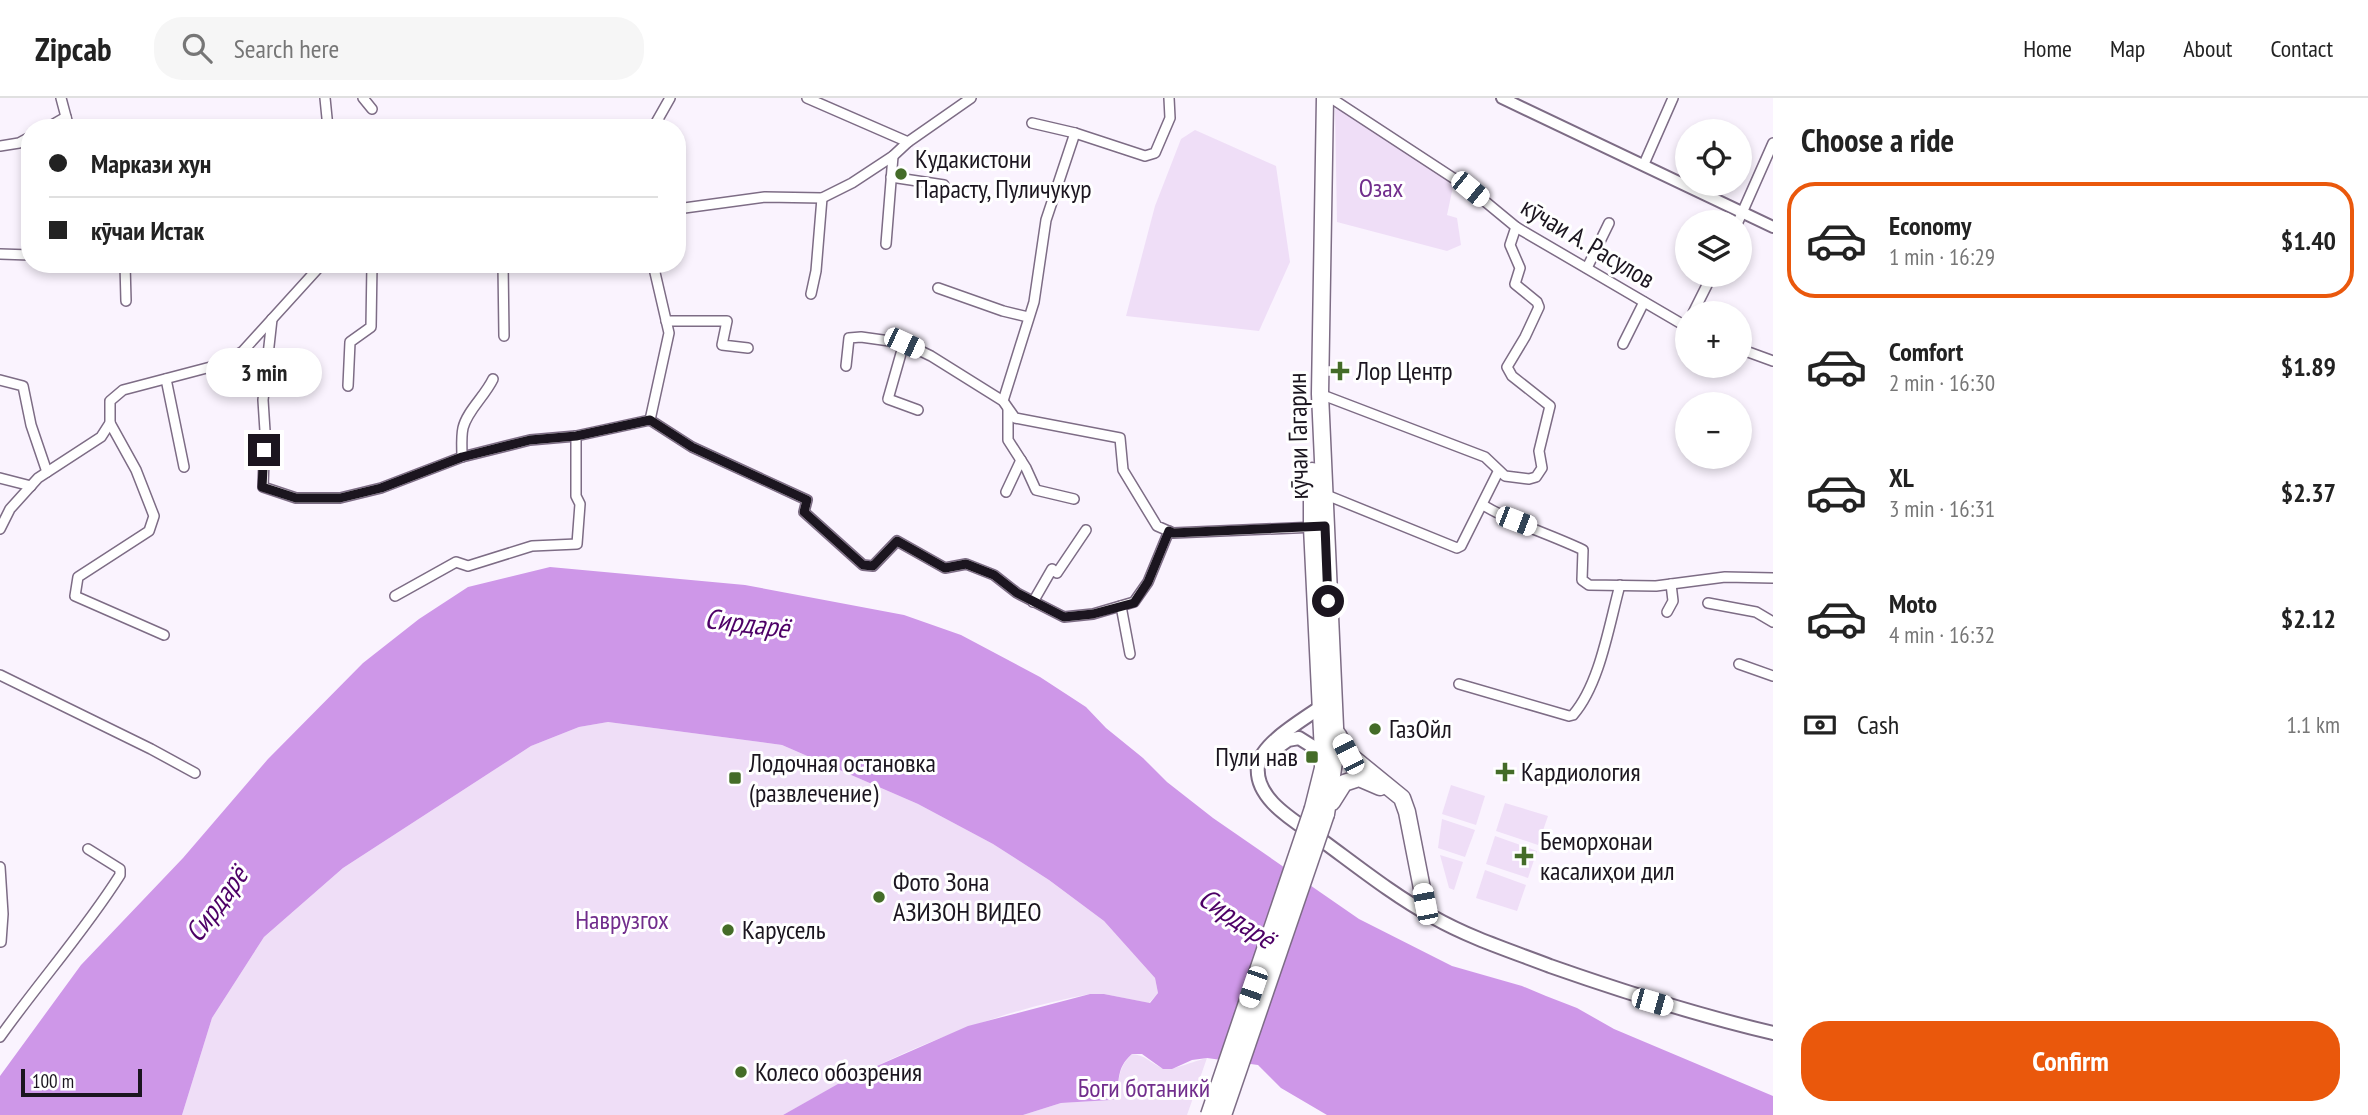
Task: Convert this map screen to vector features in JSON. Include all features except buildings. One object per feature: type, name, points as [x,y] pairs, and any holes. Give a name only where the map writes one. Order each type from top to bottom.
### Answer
[{"type":"highway","name":"кӯчаи Гагарин","points":[[1315,98],[1323,753],[1320,811]]},
{"type":"highway","name":"кӯчаи Гагарин","points":[[1320,811],[1336,749],[1319,527],[1324,494],[1320,394],[1325,98]]},
{"type":"highway","points":[[1334,726],[1348,754],[1402,798],[1407,812],[1417,902]]},
{"type":"highway","points":[[1209,1115],[1320,811],[1344,783],[1359,778],[1374,783],[1387,793],[1396,805],[1417,902]]},
{"type":"highway","points":[[1223,1115],[1320,811]]},
{"type":"main road","points":[[1322,699],[1269,744],[1261,755],[1259,781],[1265,793],[1283,812],[1417,902],[1463,924],[1643,991],[1773,1026]]},
{"type":"main road","points":[[1323,753],[1299,738],[1287,740],[1269,755],[1264,766],[1265,780],[1270,790],[1296,815],[1457,930],[1652,1002],[1773,1033]]},
{"type":"street","points":[[61,98],[66,117],[63,119]]},
{"type":"street","points":[[326,98],[327,119]]},
{"type":"street","points":[[363,98],[372,109],[372,98]]},
{"type":"street","points":[[658,119],[670,98]]},
{"type":"street","points":[[807,98],[908,142]]},
{"type":"street","points":[[686,208],[765,197],[822,198],[852,183],[893,156],[908,142],[971,98]]},
{"type":"street","points":[[1032,123],[1075,133],[1145,156],[1155,153],[1170,117],[1169,98]]},
{"type":"street","name":"кӯчаи А. Расулов","points":[[1331,98],[1470,189],[1516,227],[1675,319]]},
{"type":"street","points":[[1502,98],[1644,164],[1727,210]]},
{"type":"street","points":[[1644,164],[1673,98]]},
{"type":"street","points":[[1074,499],[1036,490],[1008,440],[1006,406],[1034,302],[1045,220],[1075,133]]},
{"type":"street","points":[[0,146],[21,142]]},
{"type":"street","points":[[1743,210],[1773,143]]},
{"type":"street","points":[[886,244],[893,156]]},
{"type":"street","points":[[891,177],[944,186]]},
{"type":"street","points":[[811,294],[816,271],[822,198]]},
{"type":"street","points":[[1752,221],[1773,227]]},
{"type":"street","points":[[1587,268],[1609,223]]},
{"type":"street","points":[[1320,394],[1485,457],[1505,476],[1529,479],[1540,474],[1542,468],[1539,451],[1550,406],[1512,376],[1507,367],[1539,307],[1537,302],[1515,284],[1520,268],[1510,245],[1516,227]]},
{"type":"street","points":[[0,254],[21,255]]},
{"type":"street","points":[[125,273],[126,301]]},
{"type":"street","points":[[164,635],[75,596],[78,577],[149,531],[154,516],[136,470],[110,423],[110,401],[123,390],[222,364],[243,351],[314,273]]},
{"type":"street","points":[[348,386],[350,342],[371,327],[372,273]]},
{"type":"street","points":[[503,273],[504,336]]},
{"type":"street","points":[[650,420],[669,333],[655,273]]},
{"type":"street","points":[[938,288],[1028,317]]},
{"type":"street","points":[[1623,344],[1644,302]]},
{"type":"street","points":[[272,319],[263,400],[265,431],[262,487],[296,498],[340,498],[381,488],[462,457],[530,440],[576,436],[650,420],[692,447],[807,500],[804,512],[863,565],[873,566],[897,541],[945,568],[966,564],[994,575],[1017,593],[1064,617],[1093,614],[1134,603],[1148,582],[1169,531]]},
{"type":"street","points":[[666,321],[727,321],[722,345],[748,348]]},
{"type":"street","points":[[845,366],[849,338],[904,343],[931,356],[1006,406],[1015,418],[1120,438],[1123,470],[1157,526],[1173,533],[1319,527]]},
{"type":"street","points":[[904,343],[888,399],[918,410]]},
{"type":"street","points":[[1752,353],[1773,361]]},
{"type":"street","points":[[166,379],[184,467]]},
{"type":"street","points":[[462,457],[462,429],[493,379]]},
{"type":"street","points":[[0,380],[23,386],[31,425],[47,472]]},
{"type":"street","points":[[0,529],[10,509],[31,486],[47,472],[101,437],[110,423]]},
{"type":"street","points":[[395,596],[456,562],[468,566],[532,546],[577,544],[580,504],[576,496],[576,436]]},
{"type":"street","points":[[1006,492],[1021,460]]},
{"type":"street","points":[[1324,494],[1452,548],[1461,546],[1498,472]]},
{"type":"street","points":[[0,478],[31,486]]},
{"type":"street","points":[[1483,505],[1583,550],[1585,583],[1671,584],[1725,578],[1773,578]]},
{"type":"street","points":[[1033,602],[1052,569],[1057,573],[1086,530]]},
{"type":"street","points":[[1667,612],[1673,601],[1671,584]]},
{"type":"street","points":[[1459,684],[1573,715],[1600,660],[1620,585]]},
{"type":"street","points":[[1708,603],[1756,612],[1773,622]]},
{"type":"street","points":[[1122,606],[1129,654]]},
{"type":"street","points":[[1739,664],[1773,676]]},
{"type":"street","points":[[0,675],[195,773]]},
{"type":"street","points":[[0,1037],[37,985],[92,919],[120,875],[120,869],[88,849]]},
{"type":"street","points":[[0,867],[3,914],[1,942]]},
{"type":"green space","name":"Озах","points":[[1335,109],[1349,112],[1454,182],[1447,215],[1457,218],[1461,245],[1447,251],[1337,222]]},
{"type":"green space","points":[[1195,130],[1276,166],[1290,262],[1259,331],[1126,316],[1155,206],[1181,139]]},
{"type":"green space","name":"Наврузгох","points":[[608,722],[782,745],[918,804],[993,844],[1049,880],[1104,921],[1155,978],[1158,993],[1149,1003],[1104,994],[1090,994],[1009,1014],[893,1058],[783,1115],[182,1115],[212,1018],[264,937],[343,868],[531,746],[579,727]]},
{"type":"green space","points":[[1451,785],[1485,796],[1476,825],[1442,814]]},
{"type":"green space","points":[[1505,803],[1548,816],[1538,845],[1496,831]]},
{"type":"green space","points":[[1442,819],[1475,830],[1465,857],[1438,848]]},
{"type":"green space","points":[[1495,836],[1537,851],[1528,878],[1486,864]]},
{"type":"green space","points":[[1440,855],[1463,862],[1454,890],[1449,888]]},
{"type":"green space","points":[[1485,870],[1526,885],[1517,911],[1476,898]]},
{"type":"green space","name":"Боги ботаникй","points":[[1132,1054],[1166,1069],[1207,1058],[1187,1115],[1023,1115],[1061,1103],[1111,1100],[1123,1066]]},
{"type":"water","name":"Сирдарё","points":[[550,567],[745,585],[904,615],[961,635],[1040,677],[1086,707],[1167,782],[1213,818],[1359,919],[1452,966],[1522,986],[1577,1008],[1614,1029],[1773,1096],[1773,1115],[1327,1115],[1281,1088],[1258,1065],[1207,1058],[1192,1060],[1172,1069],[1163,1069],[1142,1054],[1132,1054],[1123,1065],[1115,1099],[1111,1100],[1061,1103],[1023,1115],[783,1115],[845,1080],[968,1026],[1090,994],[1150,1003],[1158,993],[1155,978],[1104,921],[1049,880],[993,844],[918,804],[782,745],[608,722],[579,727],[531,746],[343,868],[264,937],[212,1018],[182,1115],[0,1115],[0,1076],[81,965],[183,858],[268,759],[363,663],[419,619],[468,587]]},
{"type":"place","name":"Кудакистони Парасту, Пуличукур","points":[[901,174]]},
{"type":"place","name":"Лор Центр","points":[[1340,371]]},
{"type":"place","name":"ГазОйл","points":[[1375,729]]},
{"type":"place","name":"Пули нав","points":[[1312,757]]},
{"type":"place","name":"Кардиология","points":[[1505,772]]},
{"type":"place","name":"Лодочная остановка (развлечение)","points":[[735,778]]},
{"type":"place","name":"Беморхонаи касалиҳои дил","points":[[1524,856]]},
{"type":"place","name":"Фото Зона АЗИЗОН ВИДЕО","points":[[879,897]]},
{"type":"place","name":"Карусель","points":[[728,930]]},
{"type":"place","name":"Колесо обозрения","points":[[741,1072]]},
{"type":"route","points":[[264,450],[262,487],[296,498],[340,498],[381,488],[462,457],[530,440],[576,436],[650,420],[692,447],[807,500],[804,512],[863,565],[873,566],[897,541],[945,568],[966,564],[994,575],[1017,593],[1064,617],[1093,614],[1134,603],[1148,582],[1169,531],[1173,533],[1325,526],[1328,601]]}]
